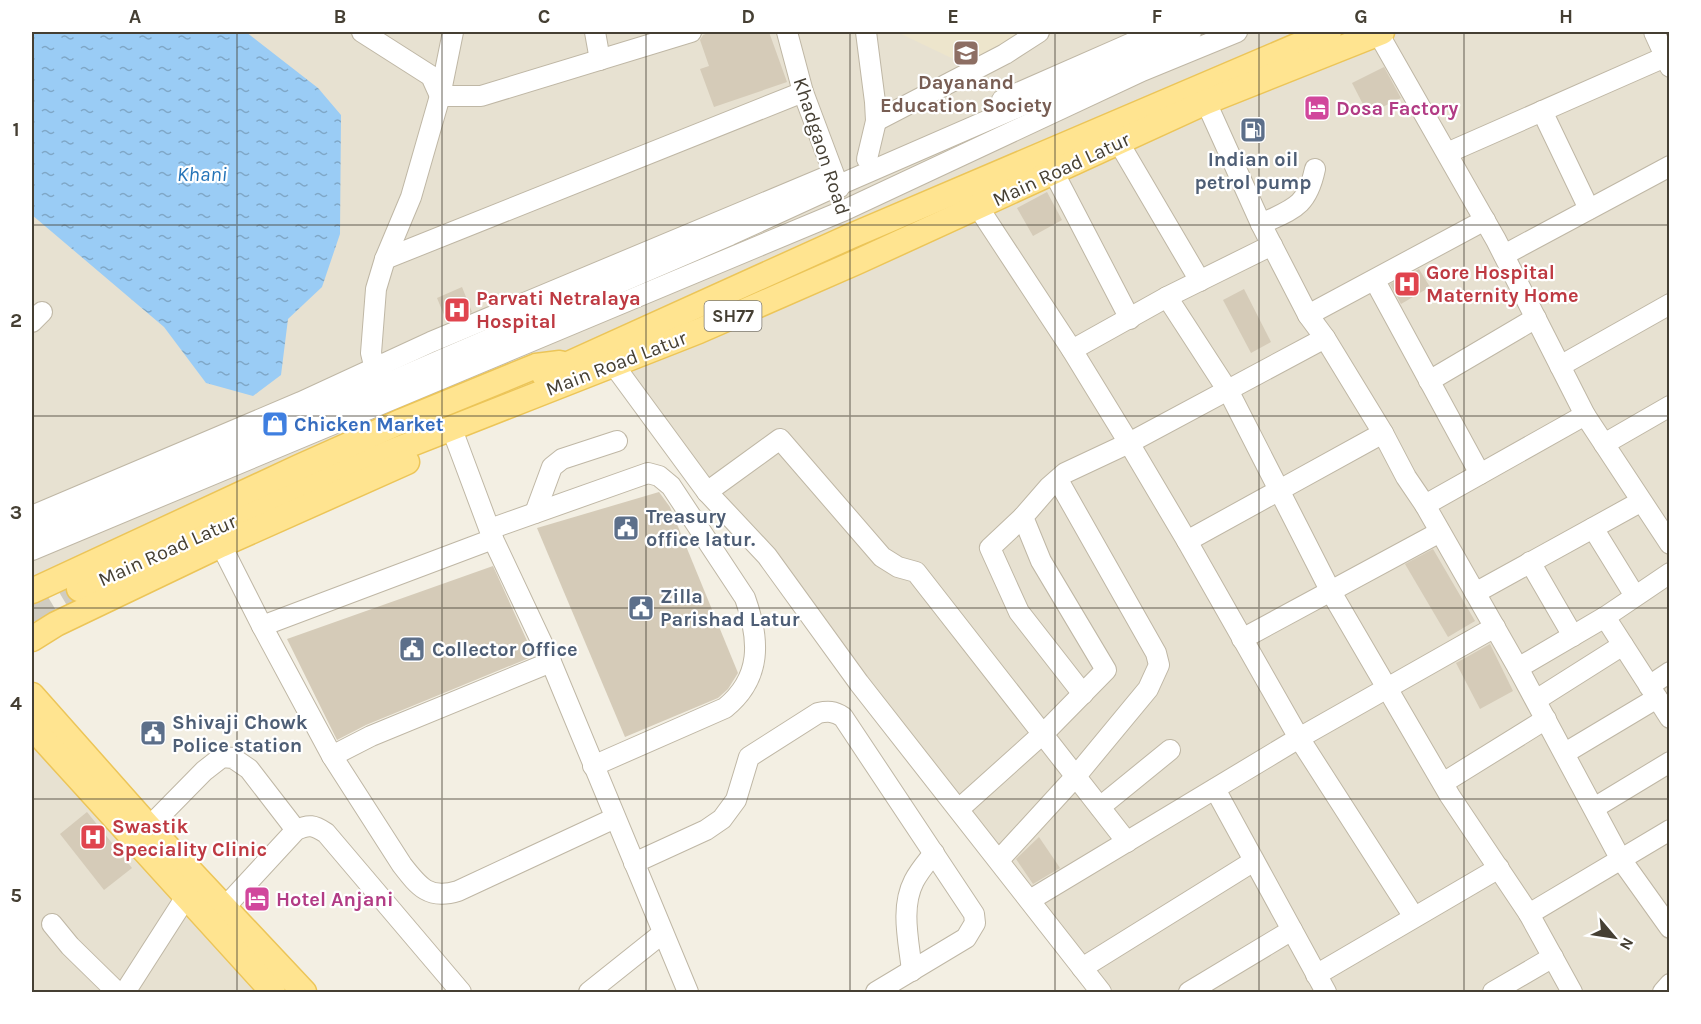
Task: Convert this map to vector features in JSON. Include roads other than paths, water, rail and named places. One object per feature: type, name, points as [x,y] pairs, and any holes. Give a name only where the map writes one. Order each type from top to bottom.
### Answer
[{"type":"main road","name":"Main Road Latur","points":[[78,584],[368,461],[579,368],[851,236],[1329,32]]},
{"type":"main road","name":"Main Road Latur","points":[[579,368],[613,364],[699,331],[857,262],[1206,102],[1380,32]]},
{"type":"main road","name":"SH77","points":[[32,591],[224,500],[402,421],[536,366],[579,368]]},
{"type":"main road","name":"SH77","points":[[32,639],[56,624],[221,545],[543,403],[579,368]]},
{"type":"main road","points":[[32,694],[149,827],[263,989]]},
{"type":"main road","points":[[32,727],[192,888],[225,907],[304,993]]},
{"type":"street","points":[[362,32],[393,40],[430,76],[440,96]]},
{"type":"street","points":[[379,386],[371,353],[376,289],[385,259],[411,197],[440,96],[453,32]]},
{"type":"street","points":[[598,32],[600,60]]},
{"type":"street","points":[[440,96],[481,96],[600,60],[637,40],[690,32]]},
{"type":"street","name":"Khadgaon Road","points":[[787,32],[803,92],[836,179],[857,262]]},
{"type":"street","points":[[866,32],[876,121],[867,159]]},
{"type":"street","points":[[876,121],[1005,54],[1039,32]]},
{"type":"street","points":[[836,179],[867,159],[1158,32]]},
{"type":"street","points":[[32,550],[379,386],[442,338],[836,179],[1191,32]]},
{"type":"street","points":[[32,516],[845,210],[1142,71],[1237,32]]},
{"type":"street","points":[[1380,32],[1504,255],[1585,415],[1640,502],[1670,544]]},
{"type":"street","points":[[1447,153],[1542,111],[1667,62],[1654,32]]},
{"type":"street","points":[[385,259],[803,92]]},
{"type":"street","points":[[1206,102],[1261,225],[1308,315],[1325,338],[1406,477],[1425,505],[1536,700],[1620,858],[1670,928]]},
{"type":"street","points":[[1542,111],[1590,209]]},
{"type":"street","points":[[1119,143],[1200,281]]},
{"type":"street","points":[[1504,255],[1670,166]]},
{"type":"street","points":[[1261,225],[1289,212],[1302,201],[1312,186],[1315,169]]},
{"type":"street","points":[[1054,173],[1130,319]]},
{"type":"street","points":[[978,207],[1129,442],[1299,738],[1414,917]]},
{"type":"street","points":[[1308,315],[1485,220]]},
{"type":"street","points":[[1072,350],[1167,297],[1272,245]]},
{"type":"street","points":[[1375,281],[1480,474]]},
{"type":"street","points":[[1167,297],[1227,390],[1331,591],[1387,688],[1443,783],[1529,914],[1572,993]]},
{"type":"street","points":[[1560,366],[1670,304]]},
{"type":"street","points":[[1429,381],[1536,318]]},
{"type":"street","points":[[1083,694],[1019,612],[990,548],[1065,473],[1129,442],[1325,338]]},
{"type":"street","points":[[613,364],[707,492],[767,555],[860,683],[1101,993]]},
{"type":"street","points":[[32,531],[258,439],[379,386]]},
{"type":"street","points":[[1604,444],[1670,406]]},
{"type":"street","points":[[1425,505],[1585,415]]},
{"type":"street","points":[[1187,541],[1383,434]]},
{"type":"street","points":[[707,492],[780,439],[882,557],[898,567],[916,572],[1127,842]]},
{"type":"street","points":[[456,440],[492,534],[551,662],[688,993]]},
{"type":"street","points":[[535,513],[552,467],[562,459],[617,441]]},
{"type":"street","points":[[262,627],[492,534],[535,513],[648,473],[659,476],[671,486],[745,598],[753,618],[755,662],[748,683],[734,701],[724,708],[593,766]]},
{"type":"street","points":[[999,860],[1076,776],[1148,689],[1159,665],[1156,653],[1058,480]]},
{"type":"street","points":[[1475,593],[1640,502]]},
{"type":"street","points":[[959,809],[1042,734],[1106,670],[1041,561],[1023,517]]},
{"type":"street","points":[[1593,528],[1635,596]]},
{"type":"street","points":[[1242,639],[1440,532]]},
{"type":"street","points":[[221,545],[262,627],[332,756],[414,880],[426,891],[447,895],[458,891],[615,818]]},
{"type":"street","points":[[1530,562],[1573,636]]},
{"type":"street","points":[[1518,668],[1605,617],[1670,573]]},
{"type":"street","points":[[1605,617],[1670,718]]},
{"type":"street","points":[[1030,900],[1299,738],[1495,627]]},
{"type":"street","points":[[1536,700],[1623,645]]},
{"type":"street","points":[[332,756],[371,736],[551,662]]},
{"type":"street","points":[[1565,753],[1653,692],[1670,672]]},
{"type":"street","points":[[634,863],[706,830],[722,819],[736,800],[749,757],[818,712],[837,713],[843,717],[974,914],[975,923],[966,938],[876,993]]},
{"type":"street","points":[[1443,783],[1546,719]]},
{"type":"street","points":[[1100,807],[1170,750]]},
{"type":"street","points":[[149,827],[204,771],[222,757],[233,758],[249,769],[296,830]]},
{"type":"street","points":[[1594,808],[1670,762]]},
{"type":"street","points":[[1215,789],[1326,993]]},
{"type":"street","points":[[225,907],[296,830],[307,825],[316,826],[326,832],[461,993]]},
{"type":"street","points":[[1529,914],[1670,830]]},
{"type":"street","points":[[912,971],[906,918],[908,898],[914,881],[934,853]]},
{"type":"street","points":[[1082,968],[1254,861]]},
{"type":"street","points":[[1316,975],[1498,868]]},
{"type":"street","points":[[125,993],[192,888]]},
{"type":"street","points":[[52,924],[70,946],[117,993]]},
{"type":"street","points":[[1189,993],[1292,930]]},
{"type":"street","points":[[590,993],[663,933]]},
{"type":"street","points":[[1493,993],[1552,957]]},
{"type":"street","points":[[1663,993],[1670,984]]},
{"type":"water","name":"Khani","points":[[32,32],[246,32],[318,88],[341,115],[340,234],[322,287],[288,319],[281,375],[253,396],[206,383],[164,327],[32,215]]},
{"type":"tunnel","points":[[32,617],[79,589]]},
{"type":"place","name":"Dayanand Education Society","points":[[966,53]]},
{"type":"place","name":"Dosa Factory","points":[[1317,108]]},
{"type":"place","name":"Indian oil petrol pump","points":[[1253,130]]},
{"type":"place","name":"Gore Hospital Maternity Home","points":[[1407,284]]},
{"type":"place","name":"Parvati Netralaya Hospital","points":[[457,310]]},
{"type":"place","name":"Chicken Market","points":[[275,424]]},
{"type":"place","name":"Treasury office latur.","points":[[626,528]]},
{"type":"place","name":"Zilla Parishad Latur","points":[[641,608]]},
{"type":"place","name":"Collector Office","points":[[412,649]]},
{"type":"place","name":"Shivaji Chowk Police station","points":[[153,733]]},
{"type":"place","name":"Swastik Speciality Clinic","points":[[93,837]]},
{"type":"place","name":"Hotel Anjani","points":[[257,899]]}]
